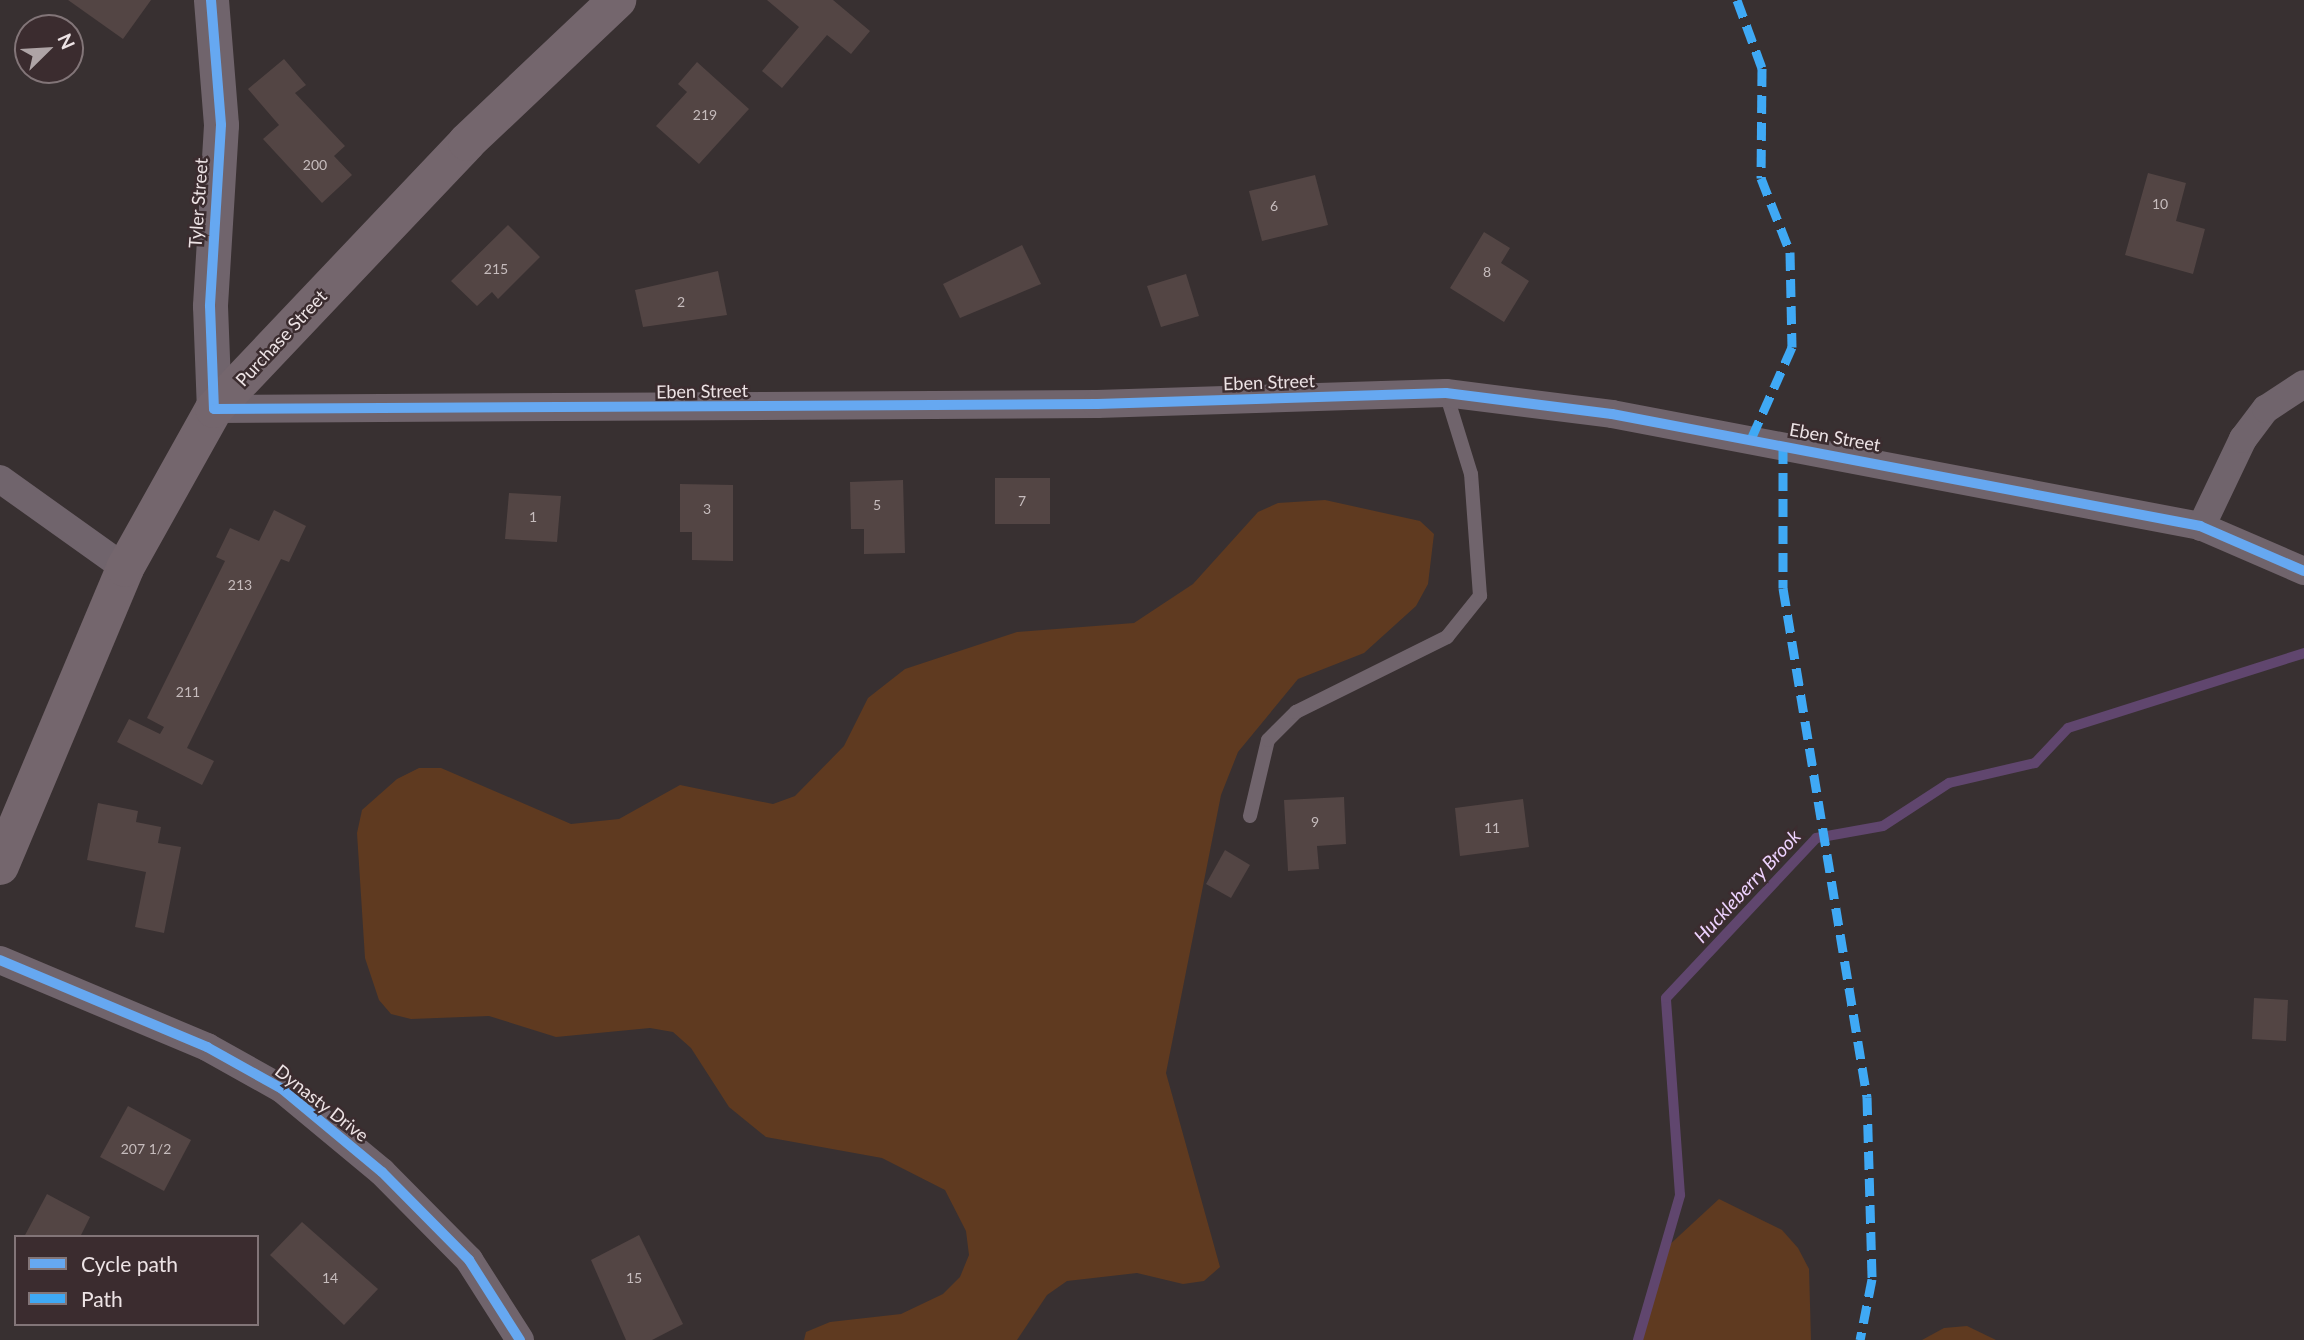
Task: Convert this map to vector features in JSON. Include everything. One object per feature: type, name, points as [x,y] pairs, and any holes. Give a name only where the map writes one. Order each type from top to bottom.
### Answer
[{"type":"main road","name":"Purchase Street","points":[[0,866],[125,568],[214,409],[467,142],[617,0]]},
{"type":"street","name":"Tyler Street","points":[[211,0],[220,125],[210,306],[214,409]]},
{"type":"street","points":[[2201,527],[2244,439],[2266,409],[2304,384]]},
{"type":"street","name":"Eben Street","points":[[214,409],[1097,404],[1446,393],[1612,414],[2201,527],[2304,571]]},
{"type":"street","points":[[0,479],[125,568]]},
{"type":"street","name":"Dynasty Drive","points":[[0,960],[206,1047],[282,1089],[382,1172],[469,1260],[520,1340]]},
{"type":"lane","points":[[1250,816],[1268,740],[1296,712],[1447,637],[1480,596],[1471,474],[1446,393]]},
{"type":"shaded area","points":[[1325,500],[1420,521],[1434,534],[1428,584],[1416,606],[1364,653],[1298,679],[1238,752],[1221,795],[1166,1073],[1220,1267],[1204,1281],[1183,1284],[1137,1273],[1067,1281],[1047,1295],[1017,1340],[804,1340],[806,1332],[830,1322],[901,1314],[943,1294],[960,1277],[969,1255],[966,1231],[945,1190],[882,1158],[766,1137],[729,1107],[691,1048],[673,1032],[650,1028],[556,1037],[489,1016],[411,1019],[391,1014],[379,1000],[365,958],[357,833],[362,810],[397,779],[419,768],[441,768],[571,824],[619,819],[680,785],[773,804],[795,796],[844,746],[868,698],[905,669],[1017,632],[1134,623],[1193,584],[1258,512],[1278,503]]},
{"type":"shaded area","points":[[1719,1199],[1782,1230],[1798,1248],[1809,1269],[1811,1340],[1634,1340],[1667,1247]]},
{"type":"shaded area","points":[[1967,1326],[1996,1340],[1922,1340],[1944,1328]]},
{"type":"building","points":[[68,0],[151,0],[123,39]]},
{"type":"building","points":[[767,0],[833,0],[870,31],[851,54],[827,35],[782,88],[762,71],[799,27]]},
{"type":"building","points":[[284,59],[306,85],[295,93],[345,146],[334,156],[352,175],[322,203],[263,139],[279,125],[248,89]]},
{"type":"building","points":[[697,62],[749,109],[699,164],[656,126],[687,92],[678,84]]},
{"type":"building","points":[[2148,173],[2186,183],[2176,221],[2205,229],[2193,274],[2125,255]]},
{"type":"building","points":[[1315,175],[1328,225],[1262,241],[1249,191]]},
{"type":"building","points":[[508,225],[540,257],[498,299],[492,292],[477,306],[451,281]]},
{"type":"building","points":[[1484,232],[1510,248],[1501,263],[1529,281],[1504,322],[1450,288]]},
{"type":"building","points":[[1022,245],[1041,284],[960,318],[943,284]]},
{"type":"building","points":[[718,271],[727,315],[643,327],[635,290]]},
{"type":"building","points":[[1186,274],[1199,316],[1161,327],[1147,286]]},
{"type":"building","points":[[995,478],[1050,478],[1050,524],[995,524]]},
{"type":"building","points":[[903,480],[905,553],[864,554],[864,529],[851,529],[850,482]]},
{"type":"building","points":[[680,484],[733,485],[733,561],[692,560],[692,532],[680,532]]},
{"type":"building","points":[[509,493],[561,496],[557,542],[505,539]]},
{"type":"building","points":[[274,510],[306,526],[289,562],[281,559],[187,748],[214,761],[202,785],[117,742],[129,719],[160,734],[164,727],[147,718],[225,561],[216,557],[230,528],[259,541]]},
{"type":"building","points":[[1344,797],[1346,844],[1317,846],[1319,869],[1288,871],[1284,800]]},
{"type":"building","points":[[1523,799],[1529,847],[1460,856],[1455,808]]},
{"type":"building","points":[[98,803],[138,811],[136,822],[161,827],[158,843],[181,847],[164,933],[135,927],[146,872],[87,860]]},
{"type":"building","points":[[1225,850],[1250,865],[1231,898],[1206,884]]},
{"type":"building","points":[[2254,998],[2288,1000],[2286,1041],[2252,1039]]},
{"type":"building","points":[[128,1106],[191,1140],[164,1191],[100,1157]]},
{"type":"building","points":[[47,1194],[90,1217],[81,1235],[25,1235]]},
{"type":"building","points":[[302,1222],[378,1289],[344,1325],[270,1255]]},
{"type":"building","points":[[639,1235],[683,1324],[652,1340],[626,1340],[591,1260]]},
{"type":"waterway","name":"Huckleberry Brook","points":[[1638,1340],[1680,1195],[1666,998],[1816,838],[1883,826],[1949,783],[2035,763],[2068,728],[2304,653]]},
{"type":"marked path","points":[[1737,0],[1762,68],[1761,178],[1790,252],[1792,347],[1751,439]]},
{"type":"marked path","points":[[1783,445],[1783,588],[1867,1097],[1872,1279],[1860,1340]]},
{"type":"cycle path","points":[[211,0],[221,125],[210,306],[214,409],[1097,404],[1446,393],[1612,414],[2200,526],[2304,571]]},
{"type":"cycle path","points":[[0,960],[207,1047],[282,1089],[382,1172],[469,1260],[520,1340]]}]
